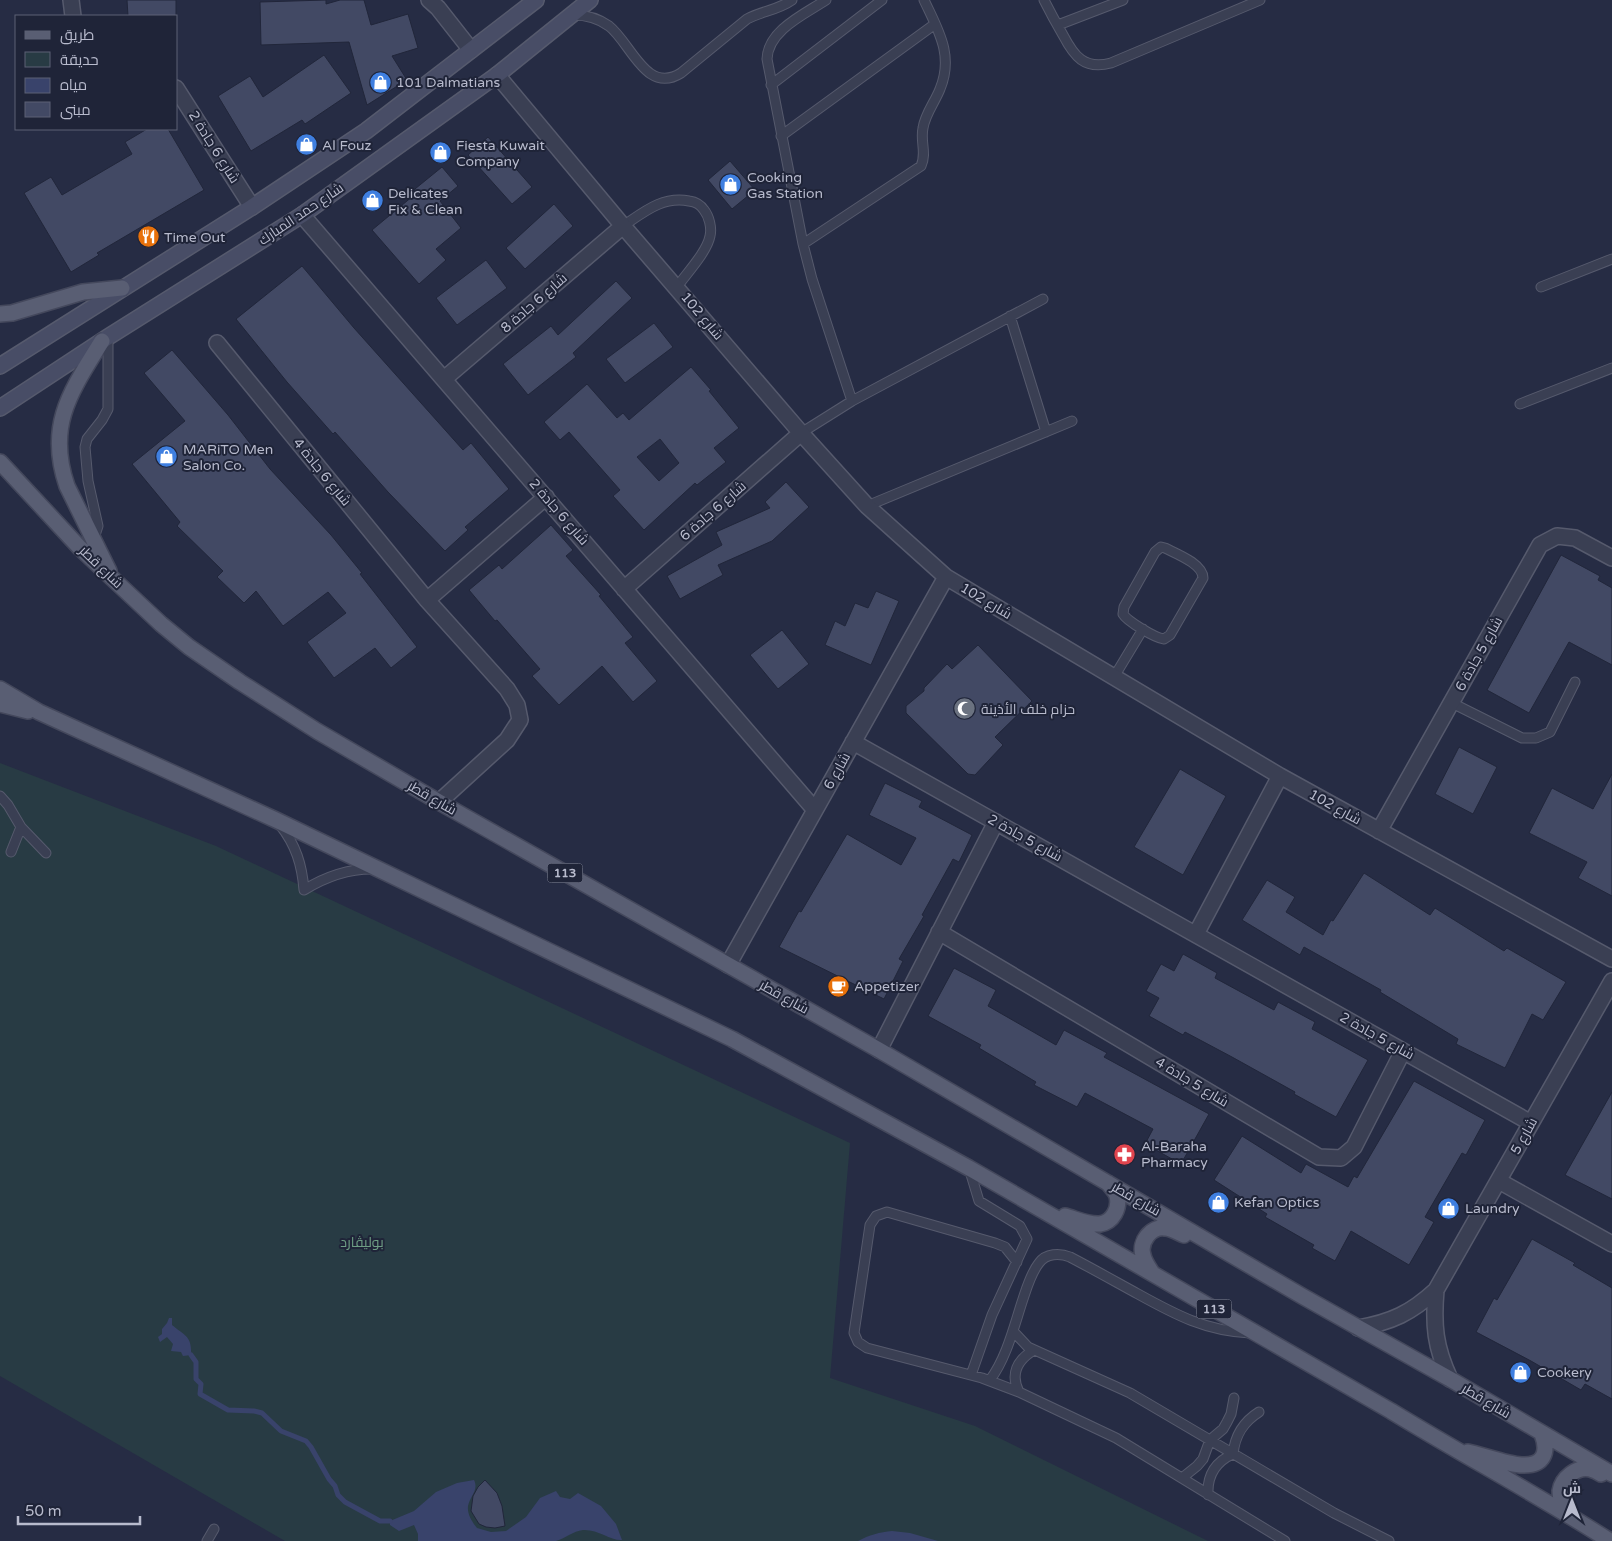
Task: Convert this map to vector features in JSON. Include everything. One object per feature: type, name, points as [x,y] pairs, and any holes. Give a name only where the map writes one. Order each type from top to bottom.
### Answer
[{"type":"main road","points":[[0,366],[252,207],[366,131],[536,0]]},
{"type":"main road","name":"شارع حمد المبارك","points":[[0,408],[105,339],[302,215],[497,76],[590,0]]},
{"type":"main road","points":[[0,314],[12,313],[83,292],[122,288]]},
{"type":"main road","points":[[105,339],[70,395],[65,408],[59,447],[63,473],[72,498],[94,538],[113,579]]},
{"type":"main road","name":"شارع قطر","points":[[0,462],[80,548],[161,624],[189,647],[240,682],[317,731],[439,802],[879,1050],[1358,1328],[1450,1379],[1612,1476]]},
{"type":"main road","name":"113","points":[[0,689],[39,712],[276,820],[732,1039],[969,1168],[1391,1411],[1610,1541]]},
{"type":"main road","points":[[0,704],[39,712]]},
{"type":"main road","points":[[1037,1207],[1090,1224],[1102,1224],[1113,1217],[1118,1207],[1117,1195],[1108,1183]]},
{"type":"main road","points":[[1152,1273],[1142,1254],[1144,1242],[1149,1234],[1156,1229],[1165,1228],[1236,1257]]},
{"type":"main road","points":[[1450,1447],[1522,1465],[1538,1463],[1544,1456],[1546,1445],[1542,1434]]},
{"type":"main road","points":[[1564,1512],[1560,1491],[1566,1478],[1574,1472],[1588,1469],[1612,1476]]},
{"type":"street","points":[[71,0],[73,15]]},
{"type":"street","points":[[429,0],[438,8],[471,50]]},
{"type":"street","name":"شارع 102","points":[[497,76],[623,226],[867,506],[946,578],[1280,776],[1612,959]]},
{"type":"street","name":"شارع 6 جادة 2","points":[[178,91],[252,207]]},
{"type":"street","name":"شارع 6 جادة 2","points":[[302,215],[815,810]]},
{"type":"street","name":"شارع 6 جادة 8","points":[[444,380],[623,226]]},
{"type":"street","name":"شارع 6 جادة 4","points":[[216,343],[427,600],[507,689],[517,705],[520,720],[507,740],[439,802]]},
{"type":"street","name":"شارع 6 جادة 6","points":[[624,589],[801,432]]},
{"type":"street","points":[[427,600],[546,497]]},
{"type":"street","name":"شارع 5 جادة 6","points":[[1379,831],[1540,545],[1557,536],[1575,538],[1612,558]]},
{"type":"street","name":"شارع 6","points":[[728,965],[946,578]]},
{"type":"street","name":"شارع 5 جادة 2","points":[[854,742],[1531,1123]]},
{"type":"street","points":[[1196,934],[1280,776]]},
{"type":"street","points":[[879,1050],[996,822]]},
{"type":"street","name":"شارع 5 جادة 4","points":[[940,932],[1319,1157],[1340,1158],[1354,1147],[1403,1051]]},
{"type":"street","name":"شارع 5","points":[[1358,1328],[1380,1324],[1401,1317],[1420,1305],[1436,1290],[1612,981]]},
{"type":"street","points":[[1499,1181],[1612,1244]]},
{"type":"street","name":"شارع 5","points":[[1436,1290],[1435,1336],[1440,1358],[1450,1379]]},
{"type":"lane","points":[[572,15],[592,17],[610,27],[648,73],[664,79],[681,73],[747,19],[759,13],[776,9],[792,0]]},
{"type":"lane","points":[[826,0],[779,32],[771,41],[767,59],[803,244],[812,279],[852,401]]},
{"type":"lane","points":[[772,85],[882,0]]},
{"type":"lane","points":[[803,244],[921,166],[924,156],[922,138],[924,122],[940,89],[946,70],[945,48],[924,0]]},
{"type":"lane","points":[[1044,0],[1072,52],[1078,58],[1090,64],[1104,65],[1260,0]]},
{"type":"lane","points":[[1058,25],[1123,0]]},
{"type":"lane","points":[[782,136],[935,24]]},
{"type":"lane","points":[[623,226],[651,206],[664,201],[680,199],[697,202],[705,211],[710,223],[710,236],[703,251],[677,287]]},
{"type":"lane","points":[[1541,287],[1612,259]]},
{"type":"lane","points":[[801,432],[852,401],[1043,299]]},
{"type":"lane","points":[[1010,316],[1046,432]]},
{"type":"lane","points":[[94,538],[98,526],[88,481],[85,448],[87,439],[108,409],[105,339]]},
{"type":"lane","points":[[1520,404],[1612,368]]},
{"type":"lane","points":[[867,506],[1072,421]]},
{"type":"lane","points":[[1161,547],[1198,566],[1203,573],[1203,578],[1168,637],[1161,639],[1143,629],[1124,617],[1123,610],[1155,552],[1161,547]]},
{"type":"lane","points":[[1114,677],[1143,629]]},
{"type":"lane","points":[[1452,703],[1522,738],[1536,738],[1550,732],[1575,682]]},
{"type":"lane","points":[[0,796],[21,826],[46,853]]},
{"type":"lane","points":[[276,820],[288,835],[297,852],[304,890],[321,880],[340,873],[360,869],[380,870]]},
{"type":"lane","points":[[11,852],[21,826]]},
{"type":"lane","points":[[969,1168],[979,1201],[1020,1226],[1027,1239],[992,1315],[971,1375]]},
{"type":"lane","points":[[1017,1262],[1005,1248],[995,1243],[887,1212],[876,1216],[870,1225],[854,1333],[858,1342],[867,1348],[990,1380],[1019,1392],[1116,1438],[1285,1541]]},
{"type":"lane","points":[[990,1380],[996,1372],[1013,1331],[1028,1284],[1038,1264],[1047,1256],[1059,1254],[1070,1257],[1183,1318],[1215,1329],[1256,1333]]},
{"type":"lane","points":[[1013,1331],[1022,1343],[1034,1350],[1130,1393],[1334,1514],[1389,1541]]},
{"type":"lane","points":[[1019,1392],[1014,1376],[1016,1368],[1020,1360],[1034,1350]]},
{"type":"lane","points":[[1182,1478],[1190,1473],[1203,1458],[1210,1440],[1217,1435],[1227,1422],[1234,1398]]},
{"type":"lane","points":[[1233,1454],[1236,1437],[1240,1429],[1252,1416],[1259,1412]]},
{"type":"lane","points":[[1208,1495],[1209,1478],[1213,1470],[1225,1457],[1233,1454]]},
{"type":"lane","points":[[207,1541],[214,1529]]},
{"type":"green space","name":"بوليڤارد","points":[[0,763],[216,846],[850,1143],[830,1378],[975,1426],[1208,1541],[285,1541],[0,1376]]},
{"type":"water","points":[[169,1318],[172,1318],[172,1325],[189,1340],[191,1355],[183,1356],[181,1352],[171,1351],[173,1344],[167,1337],[160,1342],[158,1337],[162,1334],[162,1329]]},
{"type":"water","points":[[474,1480],[475,1490],[469,1502],[468,1512],[477,1528],[491,1532],[506,1531],[526,1517],[540,1498],[556,1491],[560,1497],[570,1499],[578,1493],[601,1506],[616,1524],[622,1540],[613,1539],[594,1531],[583,1530],[556,1541],[418,1541],[418,1534],[414,1525],[399,1531],[390,1525],[390,1521],[414,1511],[436,1492],[457,1483]]},
{"type":"water","points":[[892,1531],[910,1533],[938,1541],[858,1541],[875,1534]]},
{"type":"building","points":[[127,0],[176,0],[176,15],[128,15]]},
{"type":"building","points":[[326,0],[326,4],[340,0],[364,0],[371,25],[408,14],[418,48],[392,56],[407,80],[367,105],[349,42],[261,45],[260,2]]},
{"type":"building","points":[[324,55],[351,93],[305,124],[302,120],[251,151],[218,96],[250,76],[263,97]]},
{"type":"building","points":[[145,130],[169,130],[204,190],[97,253],[99,255],[71,272],[24,193],[51,177],[62,195],[132,154],[125,142]]},
{"type":"building","points":[[488,137],[532,187],[512,204],[468,155]]},
{"type":"building","name":"Cooking Gas Station","points":[[730,161],[755,190],[732,209],[708,180]]},
{"type":"building","points":[[442,167],[458,186],[440,201],[461,228],[436,249],[446,260],[419,284],[372,230],[413,196],[410,193]]},
{"type":"building","points":[[554,204],[573,226],[525,269],[506,248]]},
{"type":"building","points":[[486,260],[507,288],[457,325],[436,298]]},
{"type":"building","points":[[302,266],[354,328],[463,450],[471,443],[509,489],[465,527],[468,530],[445,551],[388,492],[335,432],[333,434],[287,382],[236,319]]},
{"type":"building","points":[[616,281],[632,298],[573,353],[576,357],[528,395],[503,364],[551,326],[558,335]]},
{"type":"building","points":[[654,323],[673,347],[625,383],[606,359]]},
{"type":"building","points":[[172,350],[228,415],[270,469],[331,535],[417,647],[391,668],[375,648],[334,678],[307,642],[346,613],[328,592],[283,626],[256,591],[244,603],[217,577],[223,571],[177,526],[180,522],[132,464],[185,421],[144,373]]},
{"type":"building","points":[[691,367],[739,428],[714,448],[726,462],[697,485],[695,483],[644,530],[613,496],[620,490],[569,432],[560,440],[544,422],[587,384],[617,418],[623,413],[629,420]],"holes":[[[660,439],[679,463],[659,481],[637,457]]]},
{"type":"building","points":[[786,482],[809,507],[772,541],[718,565],[723,575],[680,599],[667,576],[722,545],[716,532],[770,508],[765,502]]},
{"type":"building","points":[[551,525],[573,550],[566,556],[601,595],[599,596],[633,637],[625,643],[657,681],[633,702],[602,666],[559,705],[532,676],[540,669],[469,590],[499,565],[502,569]]},
{"type":"building","points":[[1561,555],[1600,576],[1598,580],[1612,588],[1612,665],[1569,642],[1529,713],[1487,690]]},
{"type":"building","points":[[876,591],[899,601],[871,665],[825,645],[835,621],[845,626],[855,603],[868,608]]},
{"type":"building","points":[[782,630],[809,664],[778,689],[750,655]]},
{"type":"building","name":"حزام خلف الأذينة","points":[[978,645],[1032,701],[995,737],[1003,745],[975,775],[968,774],[906,713],[906,706],[924,691],[924,688],[947,664],[952,669]]},
{"type":"building","points":[[1459,747],[1497,767],[1473,814],[1435,794]]},
{"type":"building","points":[[1180,769],[1226,796],[1183,875],[1134,847]]},
{"type":"building","points":[[1612,774],[1612,896],[1578,878],[1587,862],[1529,833],[1552,788],[1593,809]]},
{"type":"building","points":[[885,783],[922,801],[919,807],[972,835],[959,862],[953,859],[922,915],[924,916],[899,959],[903,961],[884,999],[779,947],[847,834],[901,865],[916,838],[869,815]]},
{"type":"building","points":[[1364,873],[1430,915],[1435,908],[1504,951],[1507,948],[1566,982],[1543,1020],[1532,1014],[1505,1068],[1456,1044],[1458,1039],[1380,992],[1381,990],[1304,947],[1300,955],[1242,920],[1267,880],[1295,897],[1286,912],[1323,935],[1331,920],[1333,921]]},
{"type":"building","points":[[1183,954],[1217,973],[1215,978],[1274,1010],[1278,1002],[1315,1022],[1312,1029],[1368,1060],[1336,1117],[1232,1057],[1185,1032],[1183,1035],[1149,1016],[1159,998],[1146,991],[1161,964],[1174,971]]},
{"type":"building","points":[[954,968],[996,990],[988,1006],[1056,1045],[1064,1030],[1107,1053],[1104,1057],[1209,1114],[1181,1164],[1145,1144],[1153,1129],[1085,1093],[1077,1107],[1034,1085],[1036,1082],[979,1048],[981,1045],[928,1016]]},
{"type":"building","points":[[1414,1081],[1485,1120],[1466,1155],[1462,1153],[1425,1217],[1434,1222],[1409,1265],[1351,1231],[1335,1261],[1312,1248],[1314,1245],[1265,1217],[1267,1214],[1214,1180],[1242,1136],[1301,1173],[1306,1164],[1348,1187],[1354,1176],[1357,1178]]},
{"type":"building","points":[[1612,1092],[1612,1199],[1565,1175]]},
{"type":"building","points":[[1532,1239],[1575,1263],[1573,1265],[1612,1288],[1612,1399],[1585,1384],[1581,1390],[1476,1332],[1494,1298],[1497,1300]]},
{"type":"building","points":[[485,1480],[497,1493],[502,1506],[505,1526],[495,1528],[479,1524],[471,1511],[473,1496]]},
{"type":"waterway","points":[[191,1355],[196,1362],[196,1379],[201,1384],[200,1394],[228,1410],[262,1413],[281,1431],[306,1441],[335,1486],[338,1495],[345,1502],[380,1521],[390,1521]]},
{"type":"place","name":"101 Dalmatians","points":[[380,82]]},
{"type":"place","name":"Al Fouz","points":[[306,145]]},
{"type":"place","name":"Fiesta Kuwait Company","points":[[440,153]]},
{"type":"place","name":"Cooking Gas Station","points":[[731,185]]},
{"type":"place","name":"Delicates Fix & Clean","points":[[372,201]]},
{"type":"place","name":"Time Out","points":[[148,237]]},
{"type":"place","name":"MARiTO Men Salon Co.","points":[[167,457]]},
{"type":"place","name":"حزام خلف الأذينة","points":[[965,709]]},
{"type":"place","name":"Appetizer","points":[[838,986]]},
{"type":"place","name":"Al-Baraha Pharmacy","points":[[1125,1154]]},
{"type":"place","name":"Kefan Optics","points":[[1218,1202]]},
{"type":"place","name":"Laundry","points":[[1449,1208]]},
{"type":"place","name":"Cookery","points":[[1521,1372]]}]
